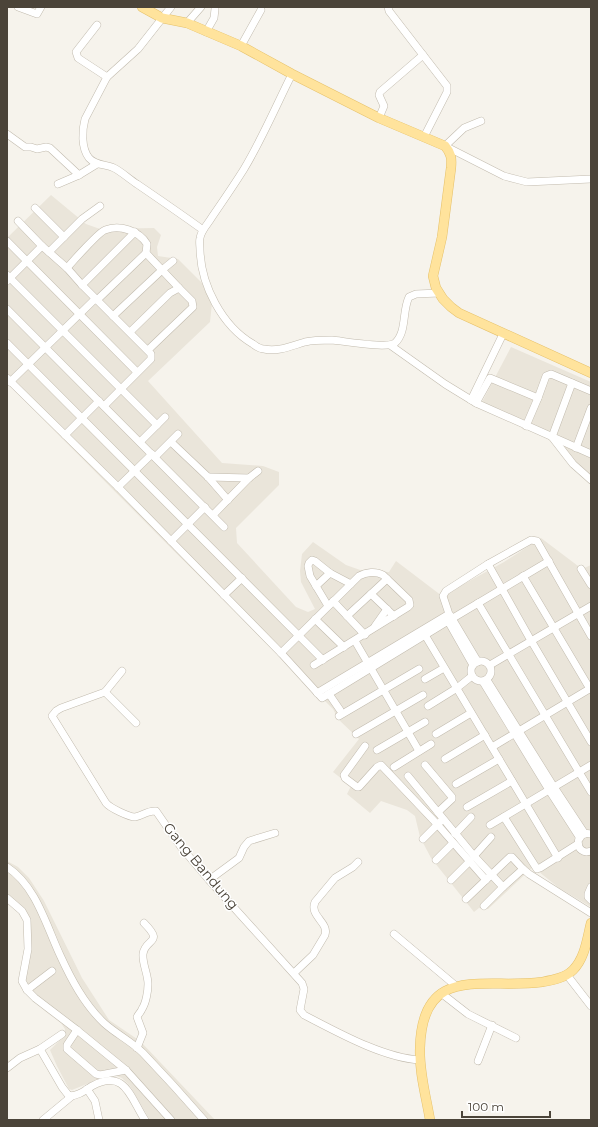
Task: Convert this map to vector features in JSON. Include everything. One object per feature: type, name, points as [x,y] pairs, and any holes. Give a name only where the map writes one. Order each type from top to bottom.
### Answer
[{"type":"main road","points":[[142,7],[162,18],[187,23],[240,46],[379,118],[445,146],[450,152],[452,158],[442,237],[433,276],[439,293],[455,310],[503,334],[591,373]]},
{"type":"main road","points":[[430,1120],[420,1060],[420,1040],[423,1022],[433,1000],[441,993],[456,986],[550,981],[567,975],[579,962],[585,948],[591,923]]},
{"type":"street","points":[[18,7],[37,14],[41,7]]},
{"type":"street","points":[[171,7],[149,37],[138,49],[107,76],[85,119],[83,126],[83,139],[88,157],[98,164],[114,168],[202,230]]},
{"type":"street","points":[[187,23],[200,7]]},
{"type":"street","points":[[388,7],[389,11],[447,86],[447,92],[424,137]]},
{"type":"street","points":[[206,32],[214,18],[215,10]]},
{"type":"street","points":[[240,46],[261,10]]},
{"type":"street","points":[[97,25],[76,52],[78,58],[107,76]]},
{"type":"street","points":[[379,118],[384,106],[380,92],[423,55]]},
{"type":"street","points":[[292,74],[248,162],[202,230],[200,241],[200,258],[208,287],[224,316],[236,331],[246,340],[265,350],[281,350],[319,340],[332,340],[356,344],[390,345],[395,342],[402,331],[405,309],[411,296],[416,294],[439,293]]},
{"type":"street","points":[[481,121],[464,128],[445,146],[504,176],[527,182],[591,179]]},
{"type":"street","points":[[7,134],[25,147],[31,147],[37,150],[46,147],[50,148],[79,175]]},
{"type":"street","points":[[58,184],[79,175],[98,164]]},
{"type":"street","points":[[49,252],[87,215],[100,206]]},
{"type":"street","points":[[35,208],[64,237]]},
{"type":"street","points":[[18,221],[148,350],[152,357],[121,389],[82,419],[66,436]]},
{"type":"street","points":[[66,268],[104,230],[119,228],[135,232],[142,237],[147,244],[146,253],[9,380],[118,487],[281,653],[322,698],[370,665],[448,616],[478,603],[549,561]]},
{"type":"street","points":[[82,285],[135,232]]},
{"type":"street","points":[[7,241],[137,372]]},
{"type":"street","points":[[42,246],[8,278],[157,425]]},
{"type":"street","points":[[146,253],[192,301],[193,307],[148,350]]},
{"type":"street","points":[[113,316],[162,270],[174,261]]},
{"type":"street","points":[[130,332],[170,293],[179,288]]},
{"type":"street","points":[[7,309],[224,527]]},
{"type":"street","points":[[474,401],[503,334]]},
{"type":"street","points":[[7,343],[323,660]]},
{"type":"street","points":[[390,345],[445,384],[474,401],[526,426],[591,454]]},
{"type":"street","points":[[526,426],[546,376],[548,375],[591,391]]},
{"type":"street","points":[[474,401],[490,378],[538,398]]},
{"type":"street","points":[[552,437],[572,383]]},
{"type":"street","points":[[576,448],[591,408]]},
{"type":"street","points":[[140,442],[165,417]]},
{"type":"street","points":[[118,487],[134,471],[171,442],[178,434]]},
{"type":"street","points":[[552,437],[573,464],[591,480]]},
{"type":"street","points":[[171,442],[228,500]]},
{"type":"street","points":[[213,515],[249,478],[258,471]]},
{"type":"street","points":[[208,478],[249,478]]},
{"type":"street","points":[[171,541],[205,507]]},
{"type":"street","points":[[475,663],[448,616],[443,596],[446,591],[488,564],[531,540],[537,541],[591,636]]},
{"type":"street","points":[[351,584],[330,573],[315,561],[310,561],[308,566],[310,576],[316,586],[330,604],[347,616],[366,634]]},
{"type":"street","points":[[488,564],[531,642],[591,742]]},
{"type":"street","points":[[581,568],[591,585]]},
{"type":"street","points":[[316,586],[330,573]]},
{"type":"street","points":[[281,653],[362,574],[379,573],[409,600],[410,603],[408,607],[314,665]]},
{"type":"street","points":[[492,747],[590,688],[523,576]]},
{"type":"street","points":[[224,595],[242,578]]},
{"type":"street","points":[[347,616],[387,579]]},
{"type":"street","points":[[371,594],[394,616]]},
{"type":"street","points":[[478,603],[591,792]]},
{"type":"street","points":[[490,665],[591,606]]},
{"type":"street","points":[[373,630],[387,609]]},
{"type":"street","points":[[317,693],[425,635],[448,616]]},
{"type":"street","points":[[316,619],[344,647]]},
{"type":"street","points":[[425,635],[558,858]]},
{"type":"street","points":[[355,640],[419,751]]},
{"type":"street","points":[[482,661],[490,665],[492,673],[485,681],[478,682],[472,676],[471,672],[475,663],[482,661]]},
{"type":"street","points":[[425,679],[444,668]]},
{"type":"street","points":[[329,694],[339,713],[384,690],[419,669]]},
{"type":"street","points":[[122,671],[105,692],[136,723]]},
{"type":"street","points":[[428,706],[457,688],[472,676]]},
{"type":"street","points":[[485,681],[583,838],[582,850],[590,853]]},
{"type":"street","name":"Gang Bandung","points":[[105,692],[61,708],[52,713],[52,718],[108,806],[132,817],[151,811],[156,812],[181,847],[209,880],[294,973],[304,986],[300,1008],[304,1015],[343,1035],[387,1054],[406,1059],[420,1060]]},
{"type":"street","points":[[356,734],[423,695]]},
{"type":"street","points":[[436,734],[471,713]]},
{"type":"street","points":[[377,750],[425,722]]},
{"type":"street","points":[[445,759],[485,736]]},
{"type":"street","points":[[394,767],[431,744]]},
{"type":"street","points":[[364,746],[344,775],[345,778],[359,787],[377,766],[381,765],[454,843],[472,859],[488,877],[503,887]]},
{"type":"street","points":[[456,784],[498,758]]},
{"type":"street","points":[[490,824],[591,764]]},
{"type":"street","points":[[425,765],[452,797],[452,799],[438,812]]},
{"type":"street","points":[[408,776],[456,834],[472,859]]},
{"type":"street","points":[[467,807],[512,781]]},
{"type":"street","points":[[504,816],[537,869],[558,858],[583,838]]},
{"type":"street","points":[[456,834],[471,817]]},
{"type":"street","points":[[423,839],[443,819]]},
{"type":"street","points":[[209,880],[239,858],[244,847],[249,842],[275,833]]},
{"type":"street","points":[[451,880],[491,837]]},
{"type":"street","points":[[436,860],[454,843]]},
{"type":"street","points":[[466,899],[488,877],[510,857],[512,857],[529,874],[591,913]]},
{"type":"street","points":[[294,973],[313,955],[326,932],[324,926],[314,913],[313,906],[315,902],[335,878],[353,867],[358,862]]},
{"type":"street","points":[[7,867],[20,878],[28,889],[47,924],[64,964],[86,1002],[104,1023],[137,1048],[204,1120]]},
{"type":"street","points":[[484,906],[523,869]]},
{"type":"street","points":[[591,887],[588,894],[588,897],[591,900]]},
{"type":"street","points":[[7,898],[22,911],[27,920],[28,949],[22,981],[27,990],[126,1070],[171,1120]]},
{"type":"street","points":[[137,1048],[143,1033],[138,1017],[144,1004],[148,984],[143,955],[144,950],[153,940],[154,936],[153,932],[144,923]]},
{"type":"street","points":[[394,934],[456,986]]},
{"type":"street","points":[[27,990],[52,971]]},
{"type":"street","points":[[567,975],[591,1006]]},
{"type":"street","points":[[441,993],[468,1014],[516,1038]]},
{"type":"street","points":[[478,1061],[492,1026]]},
{"type":"street","points":[[77,1030],[67,1045],[67,1049],[96,1074],[100,1075],[126,1070]]},
{"type":"street","points":[[7,1068],[20,1058],[40,1049],[62,1034]]},
{"type":"street","points":[[40,1049],[64,1091],[69,1096],[72,1096]]},
{"type":"street","points":[[43,1120],[72,1096],[79,1094],[104,1080],[120,1082],[145,1120]]},
{"type":"street","points":[[87,1089],[95,1102],[99,1120]]},
{"type":"shaded area","points":[[51,195],[86,224],[100,229],[154,228],[161,235],[157,247],[158,256],[178,259],[208,289],[212,303],[210,322],[148,381],[222,463],[263,466],[279,472],[279,485],[236,528],[237,543],[296,607],[308,612],[315,609],[301,582],[300,571],[302,554],[313,542],[346,565],[363,571],[389,572],[396,561],[442,596],[504,562],[541,538],[582,569],[591,565],[591,907],[559,888],[533,867],[488,909],[479,908],[474,912],[431,858],[420,837],[415,816],[407,810],[381,801],[370,813],[347,794],[351,786],[333,772],[359,739],[338,719],[333,709],[7,383],[7,238]]},
{"type":"shaded area","points":[[511,347],[591,382],[591,478],[549,439],[482,402]]},
{"type":"shaded area","points":[[7,861],[18,867],[29,878],[44,901],[82,978],[109,1020],[140,1041],[215,1120],[150,1120],[130,1086],[122,1078],[114,1075],[104,1077],[72,1090],[69,1089],[50,1050],[65,1035],[65,1029],[61,1023],[45,1011],[22,987],[28,957],[24,918],[7,902]]}]
